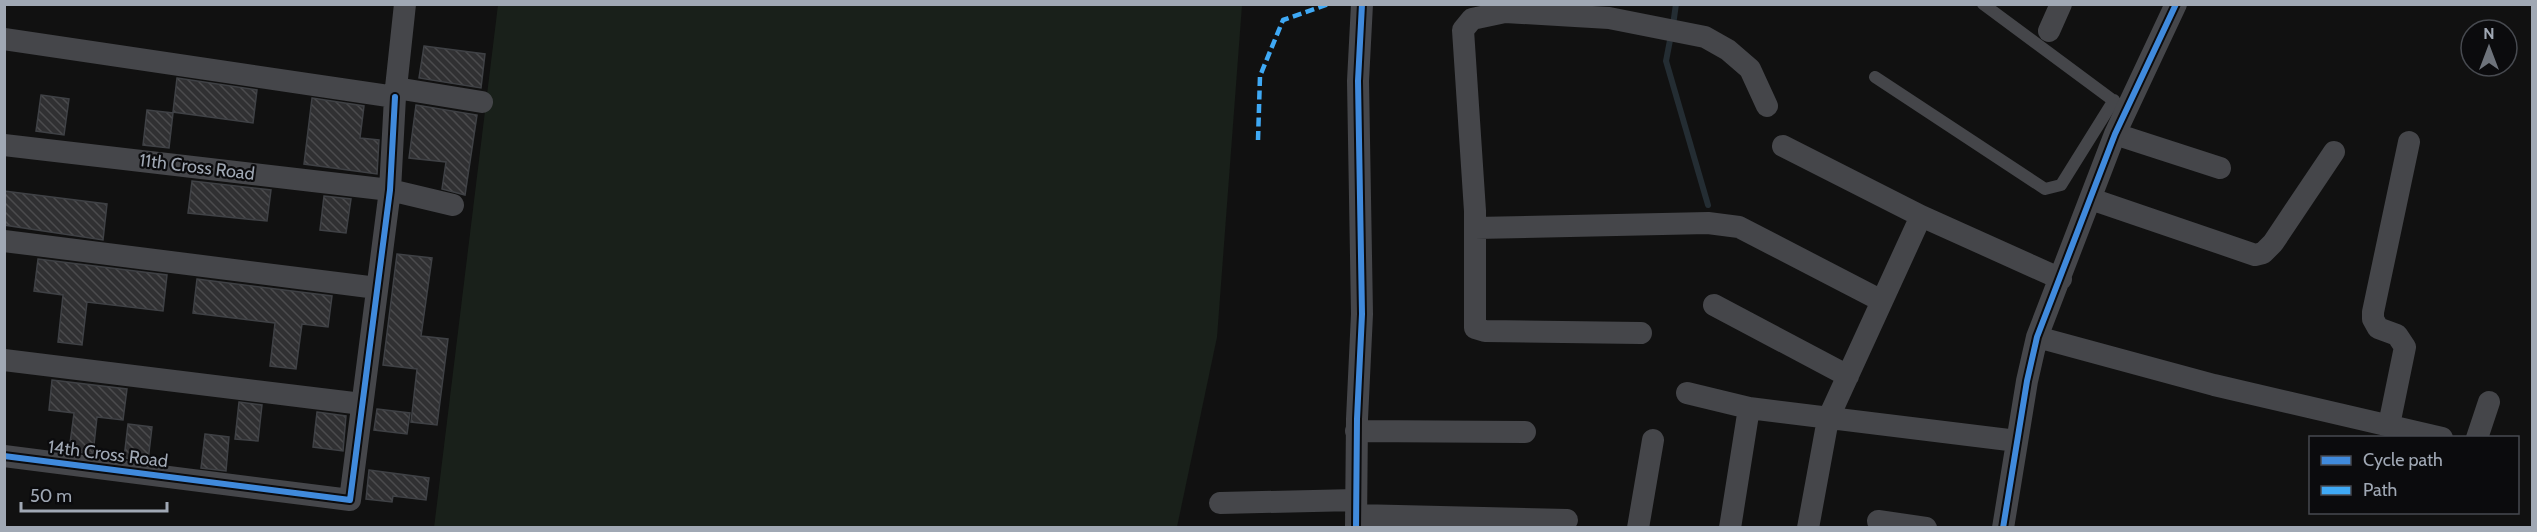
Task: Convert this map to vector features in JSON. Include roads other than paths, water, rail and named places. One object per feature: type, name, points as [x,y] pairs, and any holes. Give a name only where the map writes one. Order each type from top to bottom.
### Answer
[{"type":"street","points":[[4,360],[362,404],[390,190],[396,92],[405,4]]},
{"type":"street","points":[[1356,514],[1356,431],[1362,314],[1358,81],[1362,4]]},
{"type":"street","points":[[2049,31],[2061,4]]},
{"type":"street","points":[[2003,528],[2027,381],[2037,338],[2115,134],[2120,105],[2176,4]]},
{"type":"street","points":[[1641,333],[1485,331],[1475,328],[1475,228],[1463,30],[1472,18],[1505,8],[1611,11],[1705,37],[1728,50],[1750,69],[1767,106]]},
{"type":"street","points":[[4,39],[482,102]]},
{"type":"street","points":[[2115,134],[2220,168]]},
{"type":"street","points":[[2389,425],[2405,347],[2397,335],[2378,328],[2373,319],[2373,312],[2409,142]]},
{"type":"street","name":"11th Cross Road","points":[[4,145],[390,190],[453,206]]},
{"type":"street","points":[[1783,146],[1921,216],[2061,279]]},
{"type":"street","points":[[2091,199],[2255,255],[2263,253],[2273,243],[2334,152]]},
{"type":"street","points":[[1808,528],[1828,419],[1921,216]]},
{"type":"street","points":[[1475,228],[1708,223],[1731,225],[1739,227],[1882,301]]},
{"type":"street","points":[[4,241],[377,288]]},
{"type":"street","points":[[1714,305],[1848,376]]},
{"type":"street","points":[[2037,338],[2214,385],[2434,436]]},
{"type":"street","points":[[1687,393],[1749,408],[2017,441]]},
{"type":"street","points":[[2478,436],[2489,402]]},
{"type":"street","name":"14th Cross Road","points":[[4,456],[350,500],[362,404]]},
{"type":"street","points":[[1730,528],[1749,408]]},
{"type":"street","points":[[1356,431],[1525,432]]},
{"type":"street","points":[[1638,528],[1653,440]]},
{"type":"street","points":[[1220,503],[1356,514],[1568,520]]},
{"type":"street","points":[[1878,521],[1926,528]]},
{"type":"lane","points":[[1875,77],[2045,189],[2061,185],[2120,105],[1983,4]]},
{"type":"waterway","points":[[1673,25],[1676,4]]},
{"type":"waterway","points":[[1671,35],[1666,61],[1708,205]]}]
